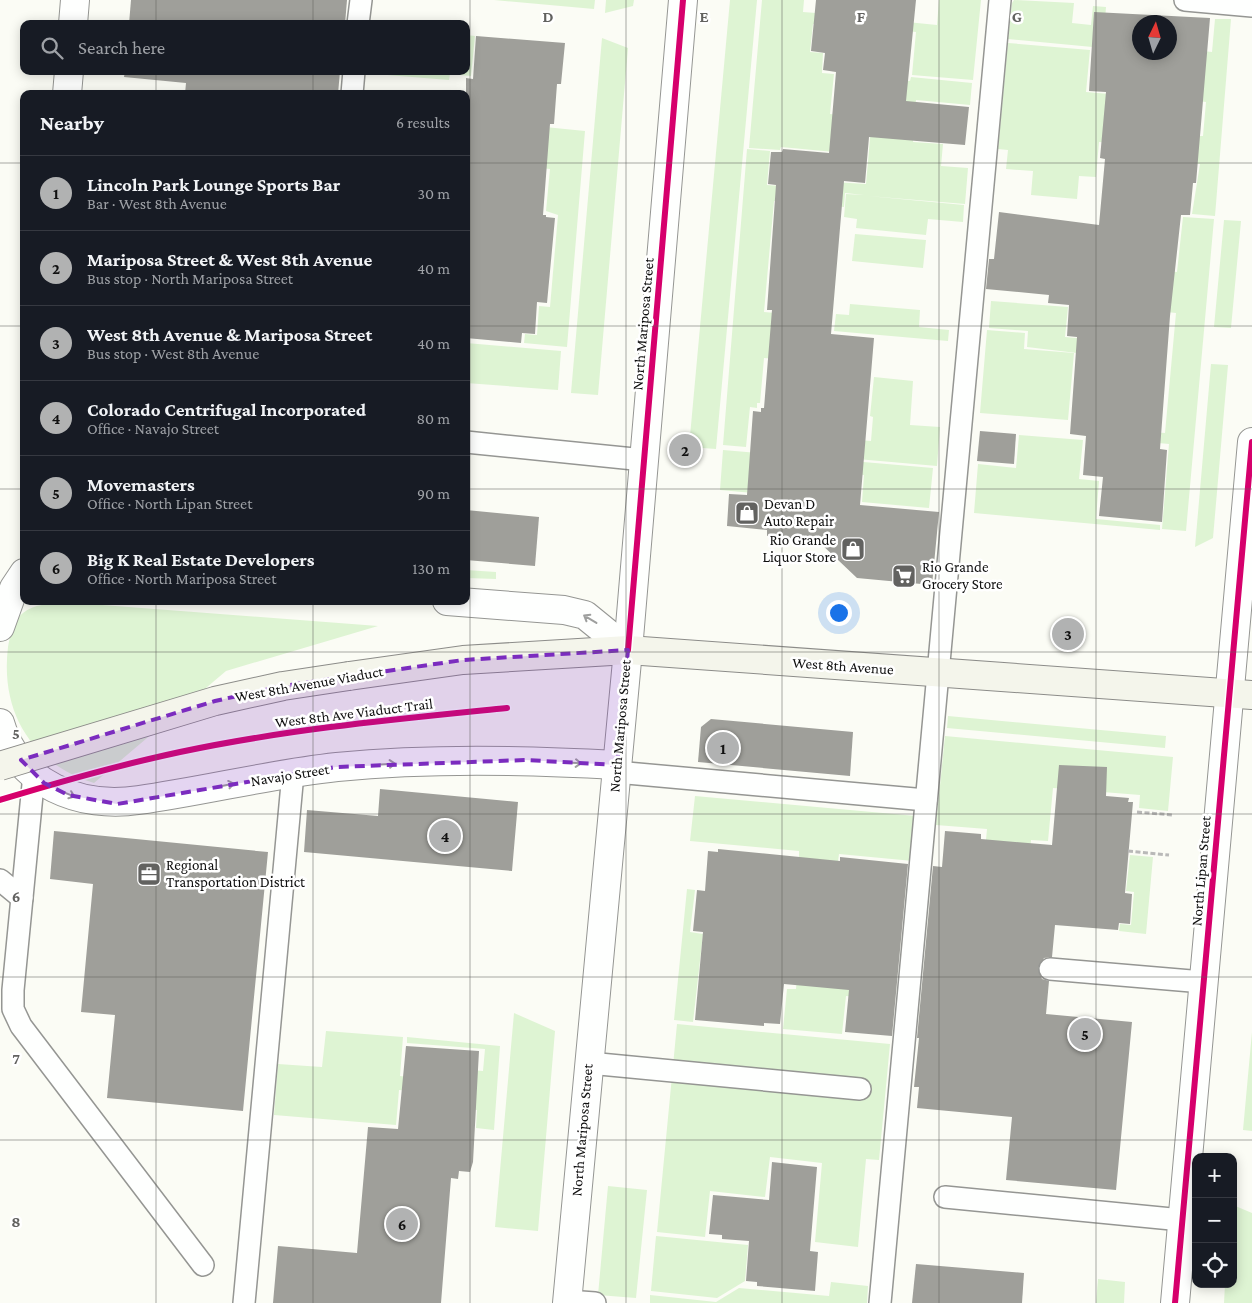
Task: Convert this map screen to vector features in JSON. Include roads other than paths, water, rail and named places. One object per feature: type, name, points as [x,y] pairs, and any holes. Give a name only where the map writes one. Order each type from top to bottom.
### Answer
[{"type":"main road","name":"West 8th Avenue","points":[[628,650],[1241,694]]},
{"type":"main road","name":"West 8th Avenue Viaduct","points":[[0,766],[215,701],[283,686],[463,660],[628,650]]},
{"type":"street","points":[[73,20],[75,0]]},
{"type":"street","name":"North Mariposa Street","points":[[567,1302],[628,650],[683,0]]},
{"type":"street","points":[[67,90],[69,75]]},
{"type":"street","name":"North Lipan Street","points":[[1175,1303],[1204,982],[1241,694],[1252,442]]},
{"type":"street","points":[[0,627],[14,588],[20,579]]},
{"type":"street","points":[[470,603],[564,610],[585,615],[628,650]]},
{"type":"street","name":"Navajo Street","points":[[0,723],[10,746],[44,783],[68,795],[96,802],[117,804],[336,767],[525,760],[616,769]]},
{"type":"lane","points":[[358,20],[360,0]]},
{"type":"lane","points":[[880,1303],[1000,0]]},
{"type":"lane","points":[[1185,0],[1252,6]]},
{"type":"lane","points":[[352,90],[354,75]]},
{"type":"lane","points":[[470,442],[644,460]]},
{"type":"lane","points":[[616,769],[926,800]]},
{"type":"lane","points":[[244,1303],[293,773]]},
{"type":"lane","points":[[34,774],[13,990],[13,1009],[21,1026],[203,1265]]},
{"type":"lane","points":[[0,880],[22,898]]},
{"type":"lane","points":[[1050,969],[1204,982]]},
{"type":"lane","points":[[588,1064],[860,1089]]},
{"type":"lane","points":[[945,1197],[1182,1220]]},
{"type":"lane","points":[[567,1302],[595,1303]]},
{"type":"place","name":"Mariposa Street & West 8th Avenue","points":[[685,450]]},
{"type":"place","name":"Devan D Auto Repair","points":[[747,513]]},
{"type":"place","name":"Rio Grande Liquor Store","points":[[853,549]]},
{"type":"place","name":"Rio Grande Grocery Store","points":[[904,576]]},
{"type":"place","name":"West 8th Avenue & Mariposa Street","points":[[1068,634]]},
{"type":"place","name":"Lincoln Park Lounge Sports Bar","points":[[723,748]]},
{"type":"place","name":"Colorado Centrifugal Incorporated","points":[[445,836]]},
{"type":"place","name":"Regional Transportation District","points":[[149,874]]},
{"type":"place","name":"Movemasters","points":[[1085,1034]]},
{"type":"place","name":"Big K Real Estate Developers","points":[[402,1224]]}]
